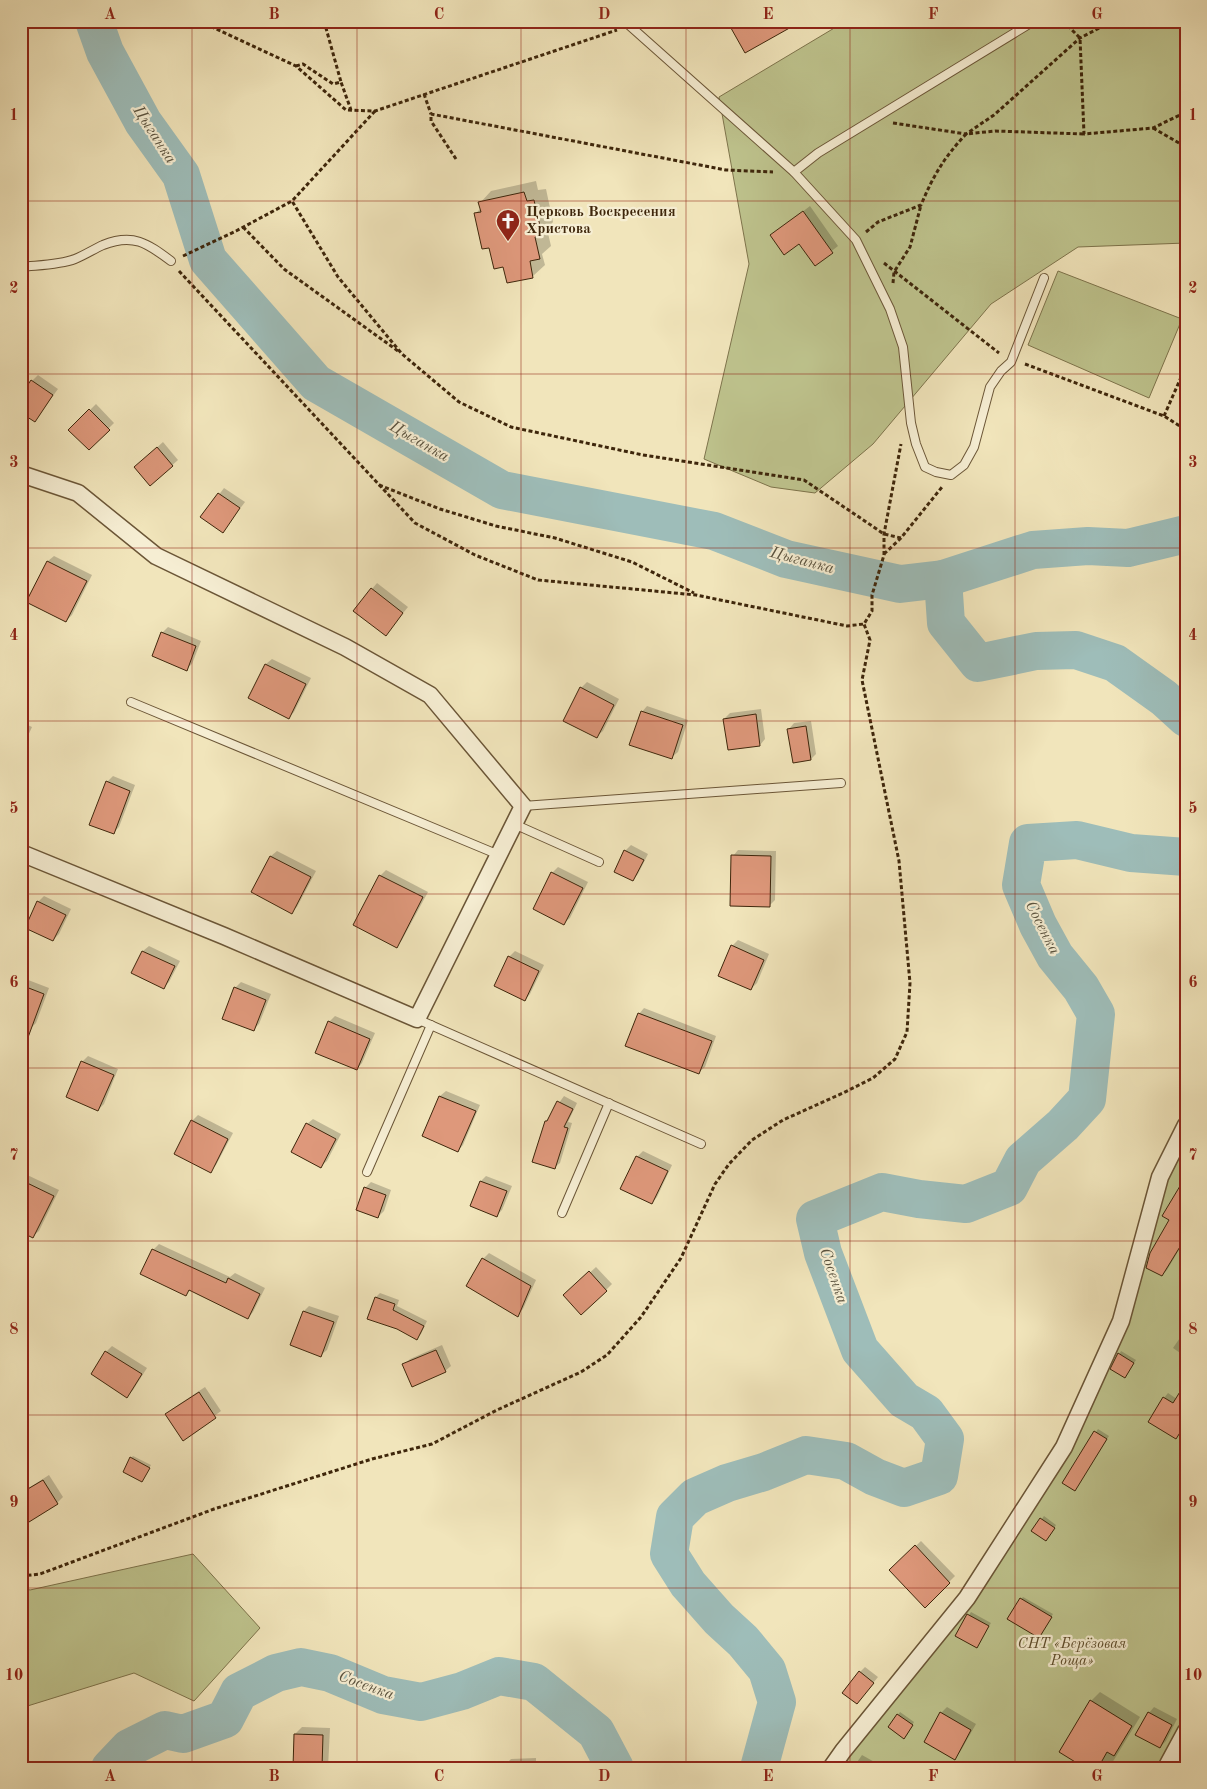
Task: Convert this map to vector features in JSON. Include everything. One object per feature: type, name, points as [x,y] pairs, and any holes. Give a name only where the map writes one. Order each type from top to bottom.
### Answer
[{"type":"street","points":[[21,474],[78,493],[156,556],[344,647],[430,694],[523,806],[424,1022],[224,936],[21,853]]},
{"type":"street","points":[[831,1768],[967,1598],[1064,1447],[1121,1321],[1160,1178],[1186,1125]]},
{"type":"street","points":[[1166,1768],[1186,1731]]},
{"type":"lane","points":[[638,21],[630,26],[794,172],[856,240],[890,309],[902,347],[911,423],[916,444],[925,466],[936,472],[951,475],[964,465],[974,448],[990,387],[1001,371],[1012,362],[1044,278]]},
{"type":"lane","points":[[794,172],[818,153],[1034,21]]},
{"type":"lane","points":[[21,267],[75,259],[116,241],[134,239],[154,248],[171,261]]},
{"type":"lane","points":[[131,702],[499,855]]},
{"type":"lane","points":[[523,806],[841,783]]},
{"type":"lane","points":[[514,824],[600,862]]},
{"type":"lane","points":[[367,1172],[424,1022],[701,1144]]},
{"type":"lane","points":[[562,1213],[609,1103]]},
{"type":"path","points":[[199,21],[296,66],[346,110],[375,111],[630,26]]},
{"type":"path","points":[[324,21],[351,110]]},
{"type":"path","points":[[1063,21],[1080,38],[1084,134]]},
{"type":"path","points":[[890,309],[894,272],[910,246],[921,205],[931,181],[946,156],[966,134],[994,115],[1080,38],[1114,21]]},
{"type":"path","points":[[296,66],[303,64],[333,84],[341,82]]},
{"type":"path","points":[[424,94],[431,114],[431,122],[456,159]]},
{"type":"path","points":[[186,254],[236,231],[292,201],[375,111]]},
{"type":"path","points":[[873,120],[966,134],[995,131],[1084,134],[1153,128],[1186,112]]},
{"type":"path","points":[[431,114],[726,170],[794,172]]},
{"type":"path","points":[[1153,128],[1186,147]]},
{"type":"path","points":[[292,201],[338,277],[402,354]]},
{"type":"path","points":[[856,240],[878,222],[921,205]]},
{"type":"path","points":[[243,227],[284,269],[402,354],[459,402],[511,427],[643,455],[804,480],[884,534],[901,538]]},
{"type":"path","points":[[171,261],[415,523],[475,555],[538,580],[696,595],[847,626],[864,624]]},
{"type":"path","points":[[894,272],[1012,362],[1026,364],[1164,416],[1186,430]]},
{"type":"path","points":[[1164,416],[1186,366]]},
{"type":"path","points":[[864,624],[872,611],[872,595],[884,555],[884,534],[902,438],[911,423]]},
{"type":"path","points":[[884,555],[901,538],[951,475]]},
{"type":"path","points":[[377,484],[440,509],[496,526],[555,538],[632,562],[696,595]]},
{"type":"path","points":[[21,1576],[40,1574],[214,1509],[372,1459],[432,1444],[496,1410],[581,1372],[607,1355],[642,1317],[681,1258],[715,1184],[729,1164],[752,1140],[782,1120],[873,1078],[896,1059],[907,1032],[910,983],[899,860],[862,680],[870,640],[864,624]]},
{"type":"green space","points":[[846,21],[1186,21],[1186,243],[1078,247],[991,304],[873,444],[815,493],[771,487],[704,459],[749,264],[719,97]]},
{"type":"green space","points":[[1058,271],[1182,319],[1149,398],[1028,345]]},
{"type":"green space","name":"СНТ «Берёзовая Роща»","points":[[1186,1138],[1186,1724],[1163,1768],[842,1768],[852,1752],[969,1604],[1097,1388],[1166,1177]]},
{"type":"green space","points":[[193,1554],[260,1628],[194,1701],[134,1673],[21,1708],[21,1587],[30,1590]]},
{"type":"building","points":[[727,21],[802,21],[745,53]]},
{"type":"building","name":"Церковь Воскресения Христова","points":[[524,192],[527,201],[534,200],[542,235],[535,237],[540,259],[530,261],[533,278],[507,283],[503,267],[494,269],[489,248],[482,249],[474,213],[481,212],[478,202]]},
{"type":"building","points":[[803,211],[833,253],[815,266],[799,244],[784,255],[770,235]]},
{"type":"building","points":[[31,380],[53,395],[35,422],[21,413],[21,395]]},
{"type":"building","points":[[89,409],[110,430],[89,450],[68,430]]},
{"type":"building","points":[[157,447],[173,466],[150,486],[134,467]]},
{"type":"building","points":[[218,493],[240,508],[223,533],[200,517]]},
{"type":"building","points":[[47,561],[87,581],[66,622],[26,602]]},
{"type":"building","points":[[371,588],[403,613],[386,636],[353,611]]},
{"type":"building","points":[[161,632],[196,646],[187,671],[152,656]]},
{"type":"building","points":[[265,664],[306,684],[289,719],[248,698]]},
{"type":"building","points":[[580,687],[614,705],[597,738],[563,721]]},
{"type":"building","points":[[641,711],[683,725],[672,759],[629,745]]},
{"type":"building","points":[[756,714],[760,746],[728,750],[723,719]]},
{"type":"building","points":[[806,726],[811,760],[793,763],[787,729]]},
{"type":"building","points":[[106,781],[130,791],[114,834],[89,825]]},
{"type":"building","points":[[624,850],[644,860],[633,881],[614,872]]},
{"type":"building","points":[[731,855],[771,856],[770,907],[730,906]]},
{"type":"building","points":[[270,856],[311,877],[292,914],[251,892]]},
{"type":"building","points":[[551,872],[583,888],[564,925],[533,909]]},
{"type":"building","points":[[379,875],[423,897],[397,948],[353,925]]},
{"type":"building","points":[[37,901],[66,915],[53,941],[25,928]]},
{"type":"building","points":[[731,945],[764,960],[751,990],[718,976]]},
{"type":"building","points":[[142,951],[175,966],[164,989],[131,973]]},
{"type":"building","points":[[508,956],[539,971],[525,1001],[494,986]]},
{"type":"building","points":[[21,985],[44,994],[23,1051],[21,1051]]},
{"type":"building","points":[[234,987],[266,1000],[254,1031],[222,1019]]},
{"type":"building","points":[[638,1013],[712,1041],[699,1074],[625,1046]]},
{"type":"building","points":[[328,1021],[370,1039],[357,1070],[315,1053]]},
{"type":"building","points":[[81,1061],[114,1075],[98,1111],[66,1097]]},
{"type":"building","points":[[439,1096],[476,1111],[458,1152],[422,1136]]},
{"type":"building","points":[[557,1101],[573,1109],[564,1127],[568,1128],[555,1169],[532,1162],[545,1121],[547,1121]]},
{"type":"building","points":[[191,1120],[228,1139],[211,1173],[174,1154]]},
{"type":"building","points":[[306,1123],[336,1139],[321,1168],[291,1152]]},
{"type":"building","points":[[636,1156],[668,1171],[652,1204],[620,1189]]},
{"type":"building","points":[[1186,1176],[1186,1237],[1162,1276],[1146,1268],[1150,1253],[1169,1220],[1162,1216]]},
{"type":"building","points":[[21,1180],[54,1196],[33,1238],[21,1232]]},
{"type":"building","points":[[480,1181],[507,1191],[497,1217],[470,1206]]},
{"type":"building","points":[[364,1187],[386,1195],[378,1218],[356,1210]]},
{"type":"building","points":[[152,1249],[226,1283],[228,1278],[260,1294],[248,1319],[189,1290],[186,1296],[140,1274]]},
{"type":"building","points":[[482,1258],[531,1286],[518,1317],[466,1286]]},
{"type":"building","points":[[589,1271],[607,1291],[581,1315],[563,1295]]},
{"type":"building","points":[[375,1297],[395,1304],[393,1310],[424,1326],[417,1340],[397,1329],[367,1319]]},
{"type":"building","points":[[303,1311],[334,1322],[321,1357],[290,1345]]},
{"type":"building","points":[[436,1350],[446,1372],[412,1387],[402,1364]]},
{"type":"building","points":[[105,1351],[142,1374],[127,1398],[91,1374]]},
{"type":"building","points":[[1118,1353],[1134,1363],[1125,1378],[1110,1369]]},
{"type":"building","points":[[1186,1382],[1186,1423],[1176,1439],[1148,1422],[1163,1397],[1173,1403]]},
{"type":"building","points":[[199,1392],[216,1418],[183,1441],[165,1414]]},
{"type":"building","points":[[1094,1431],[1107,1439],[1075,1491],[1062,1483]]},
{"type":"building","points":[[130,1457],[150,1468],[142,1482],[123,1472]]},
{"type":"building","points":[[43,1480],[58,1504],[29,1522],[21,1510],[21,1493]]},
{"type":"building","points":[[1040,1518],[1055,1528],[1046,1541],[1031,1531]]},
{"type":"building","points":[[915,1545],[950,1583],[925,1608],[889,1570]]},
{"type":"building","points":[[1020,1598],[1052,1617],[1039,1638],[1007,1619]]},
{"type":"building","points":[[967,1614],[989,1626],[977,1648],[955,1636]]},
{"type":"building","points":[[859,1671],[874,1683],[857,1704],[842,1693]]},
{"type":"building","points":[[1090,1700],[1132,1726],[1114,1756],[1107,1752],[1098,1768],[1085,1768],[1059,1752]]},
{"type":"building","points":[[940,1712],[971,1730],[955,1760],[924,1742]]},
{"type":"building","points":[[1148,1712],[1172,1725],[1160,1748],[1135,1735]]},
{"type":"building","points":[[897,1714],[913,1725],[904,1739],[888,1727]]},
{"type":"building","points":[[294,1734],[323,1735],[322,1768],[293,1768]]},
{"type":"waterway","name":"Цыганка","points":[[94,21],[105,52],[143,122],[181,175],[208,260],[316,383],[502,490],[714,531],[786,559],[900,584],[943,579]]},
{"type":"waterway","name":"Сосенка","points":[[1186,534],[1128,548],[1088,546],[1033,550],[943,579],[946,623],[978,663],[1036,651],[1076,650],[1115,663],[1164,698],[1186,718]]},
{"type":"waterway","name":"Сосенка","points":[[759,1768],[777,1702],[767,1670],[743,1641],[719,1619],[688,1584],[669,1554],[675,1517],[695,1497],[727,1483],[764,1472],[806,1455],[846,1461],[875,1477],[904,1488],[939,1476],[945,1439],[926,1413],[904,1400],[860,1350],[823,1253],[815,1219],[882,1192],[919,1199],[966,1204],[1009,1187],[1023,1160],[1063,1125],[1087,1099],[1096,1014],[1081,988],[1055,956],[1038,925],[1021,885],[1028,843],[1077,840],[1131,853],[1186,857]]},
{"type":"waterway","name":"Сосенка","points":[[110,1768],[129,1748],[165,1730],[183,1734],[225,1719],[239,1692],[276,1673],[301,1667],[330,1673],[383,1695],[421,1702],[462,1691],[499,1676],[534,1682],[596,1732],[615,1768]]},
{"type":"place","name":"Церковь Воскресения Христова","points":[[508,242]]}]
